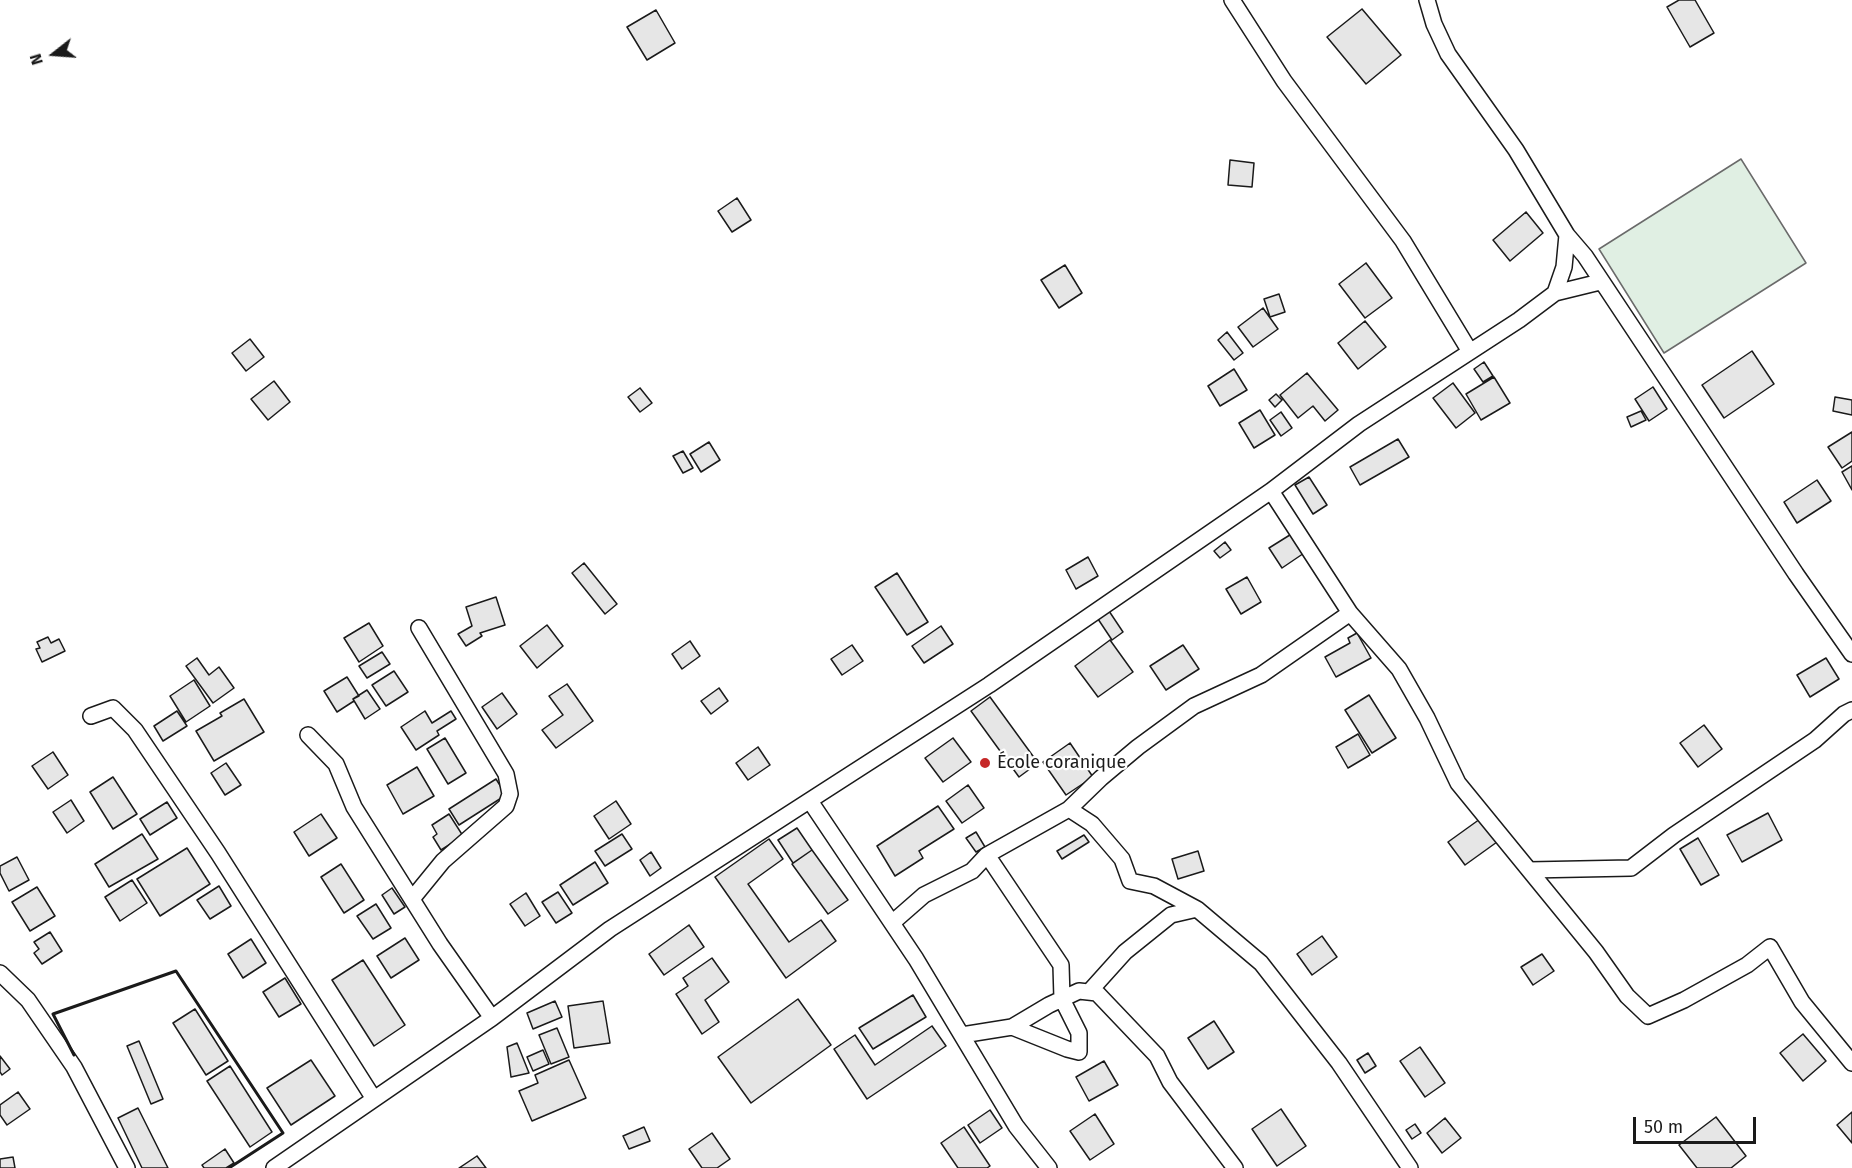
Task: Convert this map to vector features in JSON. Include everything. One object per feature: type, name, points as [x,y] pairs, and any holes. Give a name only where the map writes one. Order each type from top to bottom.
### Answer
[{"type":"street","points":[[1232,0],[1284,81],[1402,241],[1469,351]]},
{"type":"street","points":[[1427,0],[1434,24],[1448,54],[1516,150],[1567,235],[1585,256],[1600,282],[1852,654]]},
{"type":"street","points":[[1555,292],[1564,267],[1567,235]]},
{"type":"street","points":[[274,1168],[492,1018],[610,929],[989,686],[1271,491],[1359,424],[1519,320],[1555,292],[1600,282]]},
{"type":"street","points":[[1271,491],[1350,613],[1399,669],[1427,718],[1458,783],[1596,952],[1627,996],[1648,1016],[1684,1000],[1736,971],[1770,947],[1802,1002],[1852,1063]]},
{"type":"street","points":[[892,922],[924,895],[972,871],[987,855],[1069,809],[1138,747],[1194,706],[1261,675],[1350,613]]},
{"type":"street","points":[[412,899],[443,861],[506,806],[510,794],[506,774],[419,628]]},
{"type":"street","points":[[91,716],[113,708],[135,730],[218,853],[374,1099]]},
{"type":"street","points":[[1529,870],[1631,867],[1674,835],[1815,740],[1844,714],[1852,710]]},
{"type":"street","points":[[308,735],[336,764],[354,807],[441,944],[492,1018]]},
{"type":"street","points":[[810,801],[892,922],[1016,1126],[1048,1168]]},
{"type":"street","points":[[1069,809],[1100,832],[1122,859],[1130,880],[1154,886],[1197,909],[1261,963],[1339,1063],[1410,1168]]},
{"type":"street","points":[[987,855],[1061,965],[1062,999],[1079,1033],[1079,1052],[1012,1027]]},
{"type":"street","points":[[1089,992],[1125,952],[1171,915],[1197,909]]},
{"type":"street","points":[[0,973],[28,1000],[74,1067],[127,1168]]},
{"type":"street","points":[[962,1035],[1012,1027],[1079,991],[1097,993],[1156,1056],[1170,1082],[1235,1168]]},
{"type":"green space","points":[[1741,159],[1806,263],[1664,353],[1599,249]]},
{"type":"building","points":[[1679,0],[1695,0],[1714,33],[1690,47],[1667,7]]},
{"type":"building","points":[[1362,9],[1401,55],[1366,84],[1327,37]]},
{"type":"building","points":[[656,10],[675,43],[647,60],[627,27]]},
{"type":"building","points":[[1230,160],[1254,163],[1252,187],[1228,185]]},
{"type":"building","points":[[737,198],[751,220],[732,232],[718,211]]},
{"type":"building","points":[[1526,212],[1543,233],[1510,261],[1493,240]]},
{"type":"building","points":[[1366,263],[1392,298],[1365,318],[1339,284]]},
{"type":"building","points":[[1065,265],[1082,293],[1059,308],[1041,280]]},
{"type":"building","points":[[1279,294],[1285,312],[1270,317],[1264,299]]},
{"type":"building","points":[[1263,308],[1278,329],[1253,347],[1238,327]]},
{"type":"building","points":[[1365,321],[1386,347],[1358,369],[1338,343]]},
{"type":"building","points":[[1227,332],[1243,353],[1234,360],[1218,340]]},
{"type":"building","points":[[250,339],[264,357],[246,371],[232,353]]},
{"type":"building","points":[[1752,351],[1774,384],[1724,418],[1702,385]]},
{"type":"building","points":[[1484,362],[1493,376],[1483,382],[1474,369]]},
{"type":"building","points":[[1234,369],[1247,390],[1220,406],[1208,386]]},
{"type":"building","points":[[1307,373],[1338,410],[1325,421],[1313,406],[1298,418],[1280,395]]},
{"type":"building","points":[[1494,377],[1510,403],[1481,420],[1466,394]]},
{"type":"building","points":[[274,381],[290,402],[268,420],[251,399]]},
{"type":"building","points":[[1453,383],[1475,413],[1456,428],[1433,398]]},
{"type":"building","points":[[1653,387],[1667,409],[1649,421],[1635,399]]},
{"type":"building","points":[[640,388],[652,403],[640,412],[628,397]]},
{"type":"building","points":[[1276,394],[1282,400],[1275,407],[1269,400]]},
{"type":"building","points":[[1835,397],[1852,400],[1852,415],[1833,411]]},
{"type":"building","points":[[1260,410],[1275,435],[1254,448],[1239,423]]},
{"type":"building","points":[[1641,411],[1646,420],[1631,427],[1627,417]]},
{"type":"building","points":[[1281,412],[1292,428],[1281,436],[1270,420]]},
{"type":"building","points":[[1852,432],[1852,461],[1842,468],[1828,447]]},
{"type":"building","points":[[1398,439],[1409,457],[1360,485],[1350,467]]},
{"type":"building","points":[[709,442],[720,460],[701,472],[690,454]]},
{"type":"building","points":[[683,451],[693,468],[683,473],[673,456]]},
{"type":"building","points":[[1852,466],[1852,490],[1842,472]]},
{"type":"building","points":[[1309,477],[1327,505],[1313,514],[1295,485]]},
{"type":"building","points":[[1817,480],[1831,501],[1797,523],[1784,502]]},
{"type":"building","points":[[1301,528],[1313,547],[1282,568],[1269,548]]},
{"type":"building","points":[[1225,542],[1231,550],[1220,558],[1214,551]]},
{"type":"building","points":[[1088,557],[1098,576],[1076,589],[1066,570]]},
{"type":"building","points":[[584,563],[617,604],[605,614],[572,573]]},
{"type":"building","points":[[897,573],[928,622],[907,635],[875,587]]},
{"type":"building","points":[[1247,577],[1261,602],[1241,614],[1226,589]]},
{"type":"building","points":[[496,597],[505,625],[480,633],[482,636],[466,646],[458,634],[472,626],[466,607]]},
{"type":"building","points":[[1109,611],[1123,632],[1112,640],[1098,619]]},
{"type":"building","points":[[369,623],[383,646],[359,662],[344,638]]},
{"type":"building","points":[[547,625],[563,646],[537,668],[520,646]]},
{"type":"building","points":[[941,626],[953,644],[924,663],[912,646]]},
{"type":"building","points":[[1357,633],[1371,658],[1336,677],[1325,657],[1350,643],[1348,638]]},
{"type":"building","points":[[48,637],[51,643],[59,639],[65,651],[42,662],[36,649],[40,648],[37,642]]},
{"type":"building","points":[[1110,640],[1133,672],[1098,697],[1075,666]]},
{"type":"building","points":[[690,641],[700,656],[682,669],[672,654]]},
{"type":"building","points":[[852,645],[863,661],[842,675],[831,659]]},
{"type":"building","points":[[1183,645],[1199,669],[1166,690],[1150,666]]},
{"type":"building","points":[[382,652],[390,664],[367,678],[359,666]]},
{"type":"building","points":[[197,658],[209,675],[219,667],[234,688],[213,703],[186,666]]},
{"type":"building","points":[[1826,658],[1839,679],[1810,697],[1797,675]]},
{"type":"building","points":[[394,671],[408,692],[386,706],[372,685]]},
{"type":"building","points":[[347,677],[359,696],[337,712],[324,691]]},
{"type":"building","points":[[194,680],[210,706],[186,722],[170,696]]},
{"type":"building","points":[[567,684],[593,721],[556,748],[542,730],[563,715],[549,696]]},
{"type":"building","points":[[719,688],[728,701],[711,714],[701,701]]},
{"type":"building","points":[[367,690],[380,709],[365,719],[353,699]]},
{"type":"building","points":[[502,693],[517,714],[497,729],[482,707]]},
{"type":"building","points":[[1369,695],[1396,738],[1372,753],[1345,710]]},
{"type":"building","points":[[990,697],[1038,763],[1019,777],[971,711]]},
{"type":"building","points":[[244,699],[264,732],[214,761],[196,731],[222,716],[220,713]]},
{"type":"building","points":[[177,711],[187,726],[163,741],[154,726]]},
{"type":"building","points":[[425,711],[432,723],[451,711],[456,719],[437,731],[439,735],[416,750],[401,727]]},
{"type":"building","points":[[1704,725],[1722,749],[1698,767],[1680,743]]},
{"type":"building","points":[[1358,734],[1370,755],[1348,768],[1336,747]]},
{"type":"building","points":[[445,738],[466,773],[448,784],[427,749]]},
{"type":"building","points":[[953,738],[971,762],[943,782],[925,758]]},
{"type":"building","points":[[1070,743],[1093,777],[1066,795],[1043,762]]},
{"type":"building","points":[[758,747],[770,765],[748,780],[736,763]]},
{"type":"building","points":[[53,752],[68,775],[48,789],[32,766]]},
{"type":"building","points":[[226,763],[241,785],[225,795],[211,773]]},
{"type":"building","points":[[417,767],[434,796],[403,814],[387,785]]},
{"type":"building","points":[[113,777],[137,814],[113,829],[90,792]]},
{"type":"building","points":[[496,779],[506,795],[459,825],[449,809]]},
{"type":"building","points":[[968,785],[984,808],[962,823],[946,801]]},
{"type":"building","points":[[71,800],[84,821],[67,833],[53,812]]},
{"type":"building","points":[[616,801],[631,824],[609,839],[594,816]]},
{"type":"building","points":[[167,802],[177,818],[150,835],[140,819]]},
{"type":"building","points":[[938,806],[954,829],[919,851],[923,858],[895,876],[877,846]]},
{"type":"building","points":[[1768,813],[1782,840],[1742,862],[1727,835]]},
{"type":"building","points":[[321,814],[337,838],[309,856],[294,832]]},
{"type":"building","points":[[449,814],[463,836],[441,850],[433,837],[437,834],[432,825]]},
{"type":"building","points":[[1480,819],[1497,842],[1465,865],[1448,842]]},
{"type":"building","points":[[797,828],[812,850],[793,863],[778,840]]},
{"type":"building","points":[[976,832],[985,847],[976,852],[966,838]]},
{"type":"building","points":[[142,834],[158,859],[109,887],[95,864]]},
{"type":"building","points":[[622,834],[632,849],[605,866],[595,851]]},
{"type":"building","points":[[1084,835],[1089,842],[1062,859],[1057,851]]},
{"type":"building","points":[[1698,838],[1719,875],[1701,885],[1680,849]]},
{"type":"building","points":[[769,839],[783,859],[748,884],[789,942],[821,920],[836,941],[786,978],[715,877]]},
{"type":"building","points":[[187,848],[210,884],[160,916],[137,879]]},
{"type":"building","points":[[812,850],[848,900],[828,914],[792,864]]},
{"type":"building","points":[[1198,851],[1204,871],[1178,879],[1172,859]]},
{"type":"building","points":[[651,852],[661,868],[650,876],[640,860]]},
{"type":"building","points":[[17,857],[29,880],[9,891],[0,873],[0,866]]},
{"type":"building","points":[[595,862],[608,883],[573,905],[560,885]]},
{"type":"building","points":[[341,864],[364,900],[344,913],[321,877]]},
{"type":"building","points":[[132,880],[147,903],[120,921],[105,897]]},
{"type":"building","points":[[219,886],[231,906],[210,919],[197,900]]},
{"type":"building","points":[[37,887],[55,916],[30,931],[12,902]]},
{"type":"building","points":[[392,888],[405,907],[394,914],[382,895]]},
{"type":"building","points":[[558,892],[572,913],[556,923],[542,902]]},
{"type":"building","points":[[526,893],[540,916],[525,926],[510,904]]},
{"type":"building","points":[[376,904],[391,928],[373,939],[357,916]]},
{"type":"building","points":[[689,925],[704,947],[664,975],[649,954]]},
{"type":"building","points":[[50,932],[62,951],[42,964],[34,953],[39,949],[34,942]]},
{"type":"building","points":[[1322,936],[1337,957],[1312,975],[1297,954]]},
{"type":"building","points":[[405,938],[419,960],[391,978],[377,956]]},
{"type":"building","points":[[251,939],[266,963],[243,978],[228,954]]},
{"type":"building","points":[[1542,954],[1554,971],[1533,985],[1521,967]]},
{"type":"building","points":[[712,958],[729,982],[705,1000],[719,1022],[702,1034],[676,994],[688,986],[683,978]]},
{"type":"building","points":[[363,960],[405,1025],[374,1046],[332,980]]},
{"type":"building","points":[[285,978],[301,1004],[279,1017],[263,992]]},
{"type":"building","points":[[913,995],[926,1017],[873,1049],[859,1028]]},
{"type":"building","points":[[798,999],[831,1045],[751,1103],[718,1057]]},
{"type":"building","points":[[555,1001],[562,1017],[533,1029],[527,1013]]},
{"type":"building","points":[[603,1001],[610,1043],[574,1048],[568,1006]]},
{"type":"building","points":[[195,1009],[228,1061],[206,1075],[173,1023]]},
{"type":"building","points":[[1214,1021],[1234,1052],[1208,1069],[1188,1038]]},
{"type":"building","points":[[932,1026],[946,1046],[867,1099],[834,1049],[855,1035],[875,1065]]},
{"type":"building","points":[[557,1028],[569,1057],[551,1064],[539,1035]]},
{"type":"building","points":[[1803,1034],[1826,1061],[1803,1081],[1780,1053]]},
{"type":"building","points":[[139,1041],[163,1099],[151,1104],[127,1046]]},
{"type":"building","points":[[517,1043],[529,1073],[511,1077],[507,1047]]},
{"type":"building","points":[[1420,1047],[1445,1083],[1425,1097],[1400,1061]]},
{"type":"building","points":[[543,1050],[549,1064],[533,1071],[527,1057]]},
{"type":"building","points":[[1368,1053],[1376,1066],[1365,1073],[1357,1060]]},
{"type":"building","points":[[0,1056],[10,1069],[2,1075],[0,1072]]},
{"type":"building","points":[[311,1060],[335,1096],[291,1125],[267,1088]]},
{"type":"building","points":[[569,1060],[586,1098],[532,1121],[519,1091],[538,1083],[535,1075]]},
{"type":"building","points":[[1104,1061],[1118,1085],[1089,1101],[1076,1077]]},
{"type":"building","points":[[230,1066],[272,1132],[250,1147],[207,1081]]},
{"type":"building","points":[[18,1092],[30,1109],[7,1125],[0,1115],[0,1105]]},
{"type":"building","points":[[138,1108],[168,1168],[142,1168],[118,1118]]},
{"type":"building","points":[[1281,1109],[1306,1146],[1277,1166],[1252,1129]]},
{"type":"building","points":[[990,1110],[1002,1128],[980,1143],[968,1125]]},
{"type":"building","points":[[1852,1112],[1852,1143],[1837,1125]]},
{"type":"building","points":[[1095,1114],[1114,1144],[1090,1160],[1070,1131]]},
{"type":"building","points":[[1716,1117],[1746,1156],[1731,1168],[1697,1168],[1679,1145]]},
{"type":"building","points":[[1445,1118],[1461,1138],[1442,1153],[1427,1133]]},
{"type":"building","points":[[1415,1124],[1421,1133],[1412,1139],[1406,1130]]},
{"type":"building","points":[[644,1127],[650,1141],[629,1149],[623,1136]]},
{"type":"building","points":[[964,1127],[990,1166],[987,1168],[958,1168],[941,1143]]},
{"type":"building","points":[[712,1133],[730,1159],[717,1168],[702,1168],[689,1149]]},
{"type":"building","points":[[225,1149],[234,1163],[226,1168],[204,1168],[202,1165]]},
{"type":"building","points":[[477,1156],[486,1168],[459,1168]]},
{"type":"building","points":[[13,1157],[15,1168],[0,1168],[0,1159]]},
{"type":"wall","points":[[74,1055],[53,1014],[176,971],[283,1133],[229,1168]]},
{"type":"place","name":"École coranique","points":[[985,763]]}]
